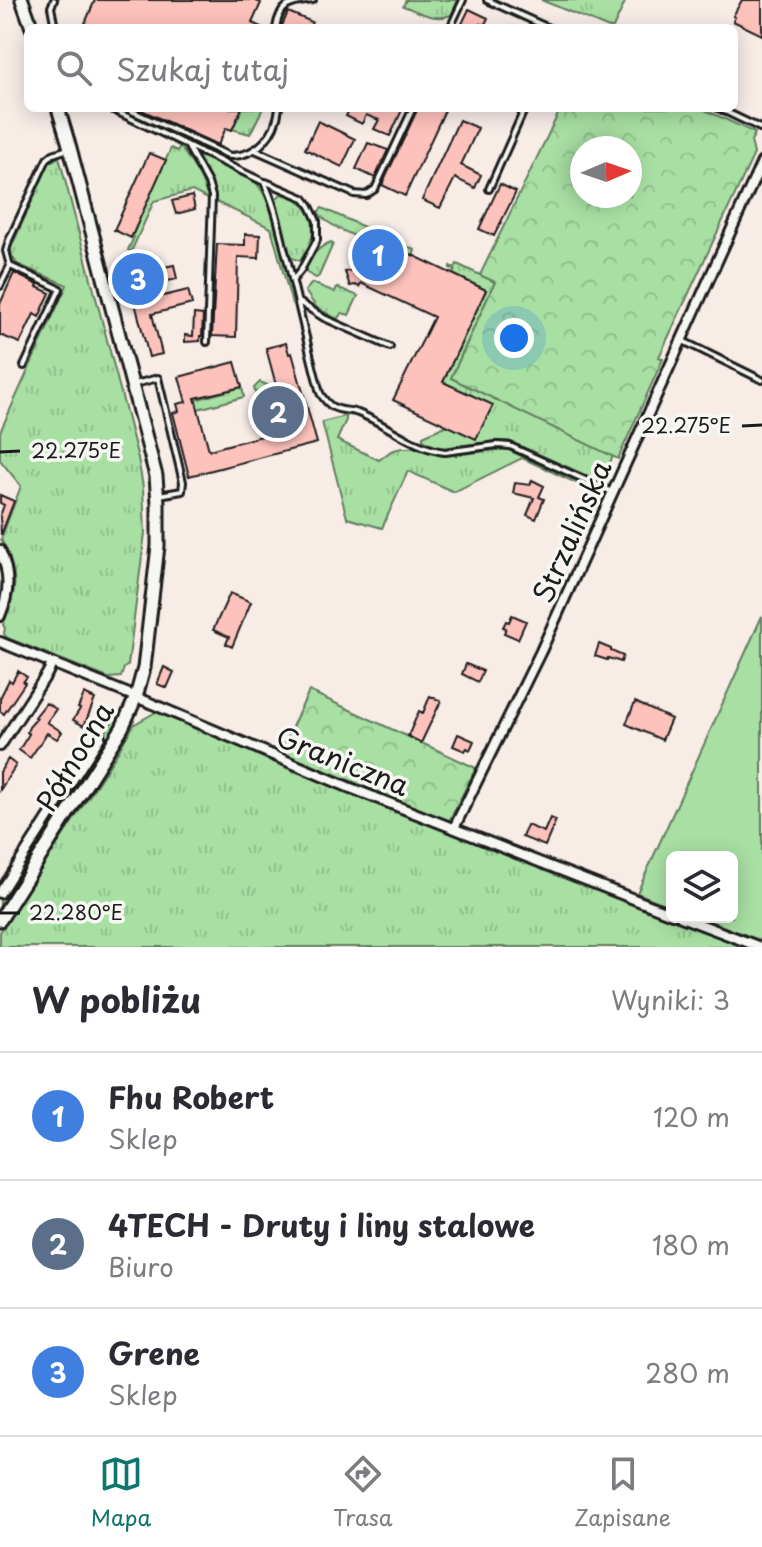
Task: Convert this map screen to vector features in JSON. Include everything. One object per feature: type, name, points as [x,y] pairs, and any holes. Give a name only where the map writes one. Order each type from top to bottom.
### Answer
[{"type":"main road","points":[[22,0],[31,24]]},
{"type":"main road","name":"Północna","points":[[0,920],[122,728],[136,697],[144,668],[158,546],[156,476],[59,112]]},
{"type":"street","name":"Strzalińska","points":[[454,828],[541,651],[762,162]]},
{"type":"street","points":[[0,552],[8,572],[9,586],[0,616]]},
{"type":"street","name":"Graniczna","points":[[0,642],[348,787],[666,912]]},
{"type":"street","points":[[0,746],[52,664]]},
{"type":"street","name":"Północna","points":[[0,893],[100,737]]},
{"type":"street","points":[[697,923],[760,947]]},
{"type":"lane","points":[[54,0],[51,7],[54,24]]},
{"type":"lane","points":[[277,24],[283,9],[313,0]]},
{"type":"lane","points":[[452,24],[463,0]]},
{"type":"lane","points":[[487,0],[540,24]]},
{"type":"lane","points":[[118,112],[304,198],[317,221],[318,233],[317,240],[293,280]]},
{"type":"lane","points":[[134,112],[230,156],[238,156],[264,144],[279,112]]},
{"type":"lane","points":[[255,150],[354,194],[366,195],[375,189],[411,112]]},
{"type":"lane","points":[[489,189],[523,112]]},
{"type":"lane","points":[[726,112],[762,129]]},
{"type":"lane","points":[[186,144],[212,196],[207,342]]},
{"type":"lane","points":[[0,286],[10,266],[6,251],[9,240],[47,159],[70,148]]},
{"type":"lane","points":[[264,182],[271,196],[320,393],[333,407],[356,412],[438,451],[510,446],[612,492]]},
{"type":"lane","points":[[10,266],[60,289],[24,366]]},
{"type":"lane","points":[[297,301],[324,318],[390,347]]},
{"type":"lane","points":[[681,339],[762,380]]},
{"type":"lane","points":[[133,385],[158,378],[183,482],[182,491],[158,495]]},
{"type":"green space","points":[[406,0],[458,0],[451,15],[439,17],[403,6]]},
{"type":"green space","points":[[541,0],[626,0],[615,24],[599,24]]},
{"type":"green space","points":[[240,112],[261,112],[250,134],[232,129]]},
{"type":"green space","points":[[559,112],[710,112],[755,133],[751,141],[754,154],[659,357],[663,359],[618,459],[451,378],[495,282],[480,275]]},
{"type":"green space","points":[[180,146],[200,176],[208,199],[192,191],[154,201],[131,252],[128,250],[132,236],[171,148],[177,151]]},
{"type":"green space","points":[[197,155],[242,174],[261,190],[278,233],[292,291],[292,304],[271,228],[216,202]]},
{"type":"green space","points":[[59,157],[143,487],[145,533],[128,665],[121,677],[108,678],[10,639],[5,636],[3,625],[12,600],[14,582],[11,563],[1,539],[21,486],[0,460],[0,432],[67,285],[17,264],[11,248],[49,163]]},
{"type":"green space","points":[[281,194],[301,203],[312,222],[311,240],[300,261],[290,257],[275,203]]},
{"type":"green space","points":[[322,208],[415,250],[413,256],[381,240],[378,246],[337,228],[318,212]]},
{"type":"green space","points":[[331,242],[333,244],[319,276],[316,278],[307,273],[305,268],[313,256]]},
{"type":"green space","points":[[457,264],[495,282],[451,378],[613,456],[601,482],[509,441],[443,448],[423,440],[423,436],[492,405],[443,382],[486,290],[453,274],[455,270],[450,266],[455,268]]},
{"type":"green space","points":[[312,283],[335,292],[337,287],[358,296],[349,315],[342,313],[337,319],[317,308],[305,291]]},
{"type":"green space","points":[[260,382],[267,385],[273,408],[273,413],[268,416],[261,414],[254,388]]},
{"type":"green space","points":[[242,387],[244,397],[198,409],[195,400]]},
{"type":"green space","points":[[346,416],[337,440],[379,460],[401,448],[414,448],[442,456],[506,449],[598,490],[596,492],[522,458],[454,492],[408,471],[382,528],[347,518],[322,422]]},
{"type":"green space","points":[[762,616],[762,941],[714,923],[738,923],[738,851],[666,851],[666,905],[637,893]]},
{"type":"green space","points":[[309,691],[476,768],[449,821],[280,752]]},
{"type":"green space","points":[[156,712],[666,916],[666,923],[683,923],[744,947],[0,947],[0,932],[133,725]]},
{"type":"green space","points":[[116,716],[119,717],[109,736],[0,912],[0,899]]},
{"type":"building","points":[[95,0],[254,0],[261,3],[252,23],[254,24],[85,24]]},
{"type":"building","points":[[742,0],[762,0],[762,35],[733,21]]},
{"type":"building","points":[[469,9],[488,18],[485,24],[462,24]]},
{"type":"building","points":[[288,12],[312,22],[311,24],[283,24]]},
{"type":"building","points":[[146,112],[240,112],[232,130],[226,128],[218,145]]},
{"type":"building","points":[[348,112],[401,112],[390,136],[374,129],[379,120],[366,115],[362,124],[346,116]]},
{"type":"building","points":[[416,112],[444,112],[405,196],[382,185]]},
{"type":"building","points":[[459,120],[478,128],[461,165],[481,175],[475,188],[455,178],[440,208],[422,200]]},
{"type":"building","points":[[318,121],[355,139],[342,167],[305,149]]},
{"type":"building","points":[[368,143],[388,150],[375,178],[356,169]]},
{"type":"building","points":[[149,153],[166,160],[131,238],[114,230]]},
{"type":"building","points":[[500,184],[516,192],[494,236],[479,229]]},
{"type":"building","points":[[192,196],[195,209],[176,214],[172,201]]},
{"type":"building","points":[[245,234],[260,235],[259,258],[238,257],[236,337],[212,336],[217,244],[245,245]]},
{"type":"building","points":[[381,240],[486,290],[443,382],[493,405],[476,439],[393,400],[434,317],[361,283],[359,287],[350,286],[345,272],[350,271],[355,259],[370,264]]},
{"type":"building","points":[[174,265],[177,279],[132,289],[129,274]]},
{"type":"building","points":[[14,273],[50,293],[39,317],[34,314],[20,343],[0,335],[0,304]]},
{"type":"building","points":[[188,290],[192,304],[152,314],[162,354],[149,357],[135,303]]},
{"type":"building","points":[[194,314],[203,315],[202,336],[200,341],[185,342],[185,335],[193,336]]},
{"type":"building","points":[[286,343],[289,354],[292,353],[317,443],[189,476],[173,413],[179,411],[177,404],[186,402],[179,377],[235,362],[242,387],[195,398],[209,450],[288,429],[266,348]]},
{"type":"building","points":[[532,480],[544,486],[539,497],[544,499],[536,519],[527,515],[534,498],[513,493],[515,483],[530,485]]},
{"type":"building","points":[[0,495],[14,501],[1,535],[0,516],[4,505],[0,503]]},
{"type":"building","points":[[230,593],[251,602],[232,647],[226,644],[229,637],[213,630]]},
{"type":"building","points":[[512,615],[526,621],[518,639],[504,633],[506,628],[503,627]]},
{"type":"building","points":[[599,644],[623,656],[621,662],[595,656]]},
{"type":"building","points":[[466,664],[483,671],[478,682],[462,674]]},
{"type":"building","points":[[164,667],[174,672],[167,688],[157,684]]},
{"type":"building","points":[[18,671],[27,677],[4,714],[0,711],[0,698],[9,680],[12,682]]},
{"type":"building","points":[[84,694],[95,699],[84,726],[73,720]]},
{"type":"building","points":[[430,696],[441,701],[421,743],[408,736],[419,711],[423,713]]},
{"type":"building","points":[[635,702],[671,719],[662,740],[626,724]]},
{"type":"building","points":[[46,703],[56,709],[47,722],[62,732],[57,739],[47,733],[30,758],[19,750],[29,734],[29,727]]},
{"type":"building","points":[[458,734],[474,741],[470,750],[453,746]]},
{"type":"building","points":[[8,759],[16,765],[0,790],[0,772]]},
{"type":"building","points":[[550,818],[556,820],[545,846],[522,837],[527,825],[544,832]]},
{"type":"place","name":"Fhu Robert","points":[[378,255]]},
{"type":"place","name":"Grene","points":[[138,279]]},
{"type":"place","name":"4TECH - Druty i liny stalowe","points":[[278,412]]}]
